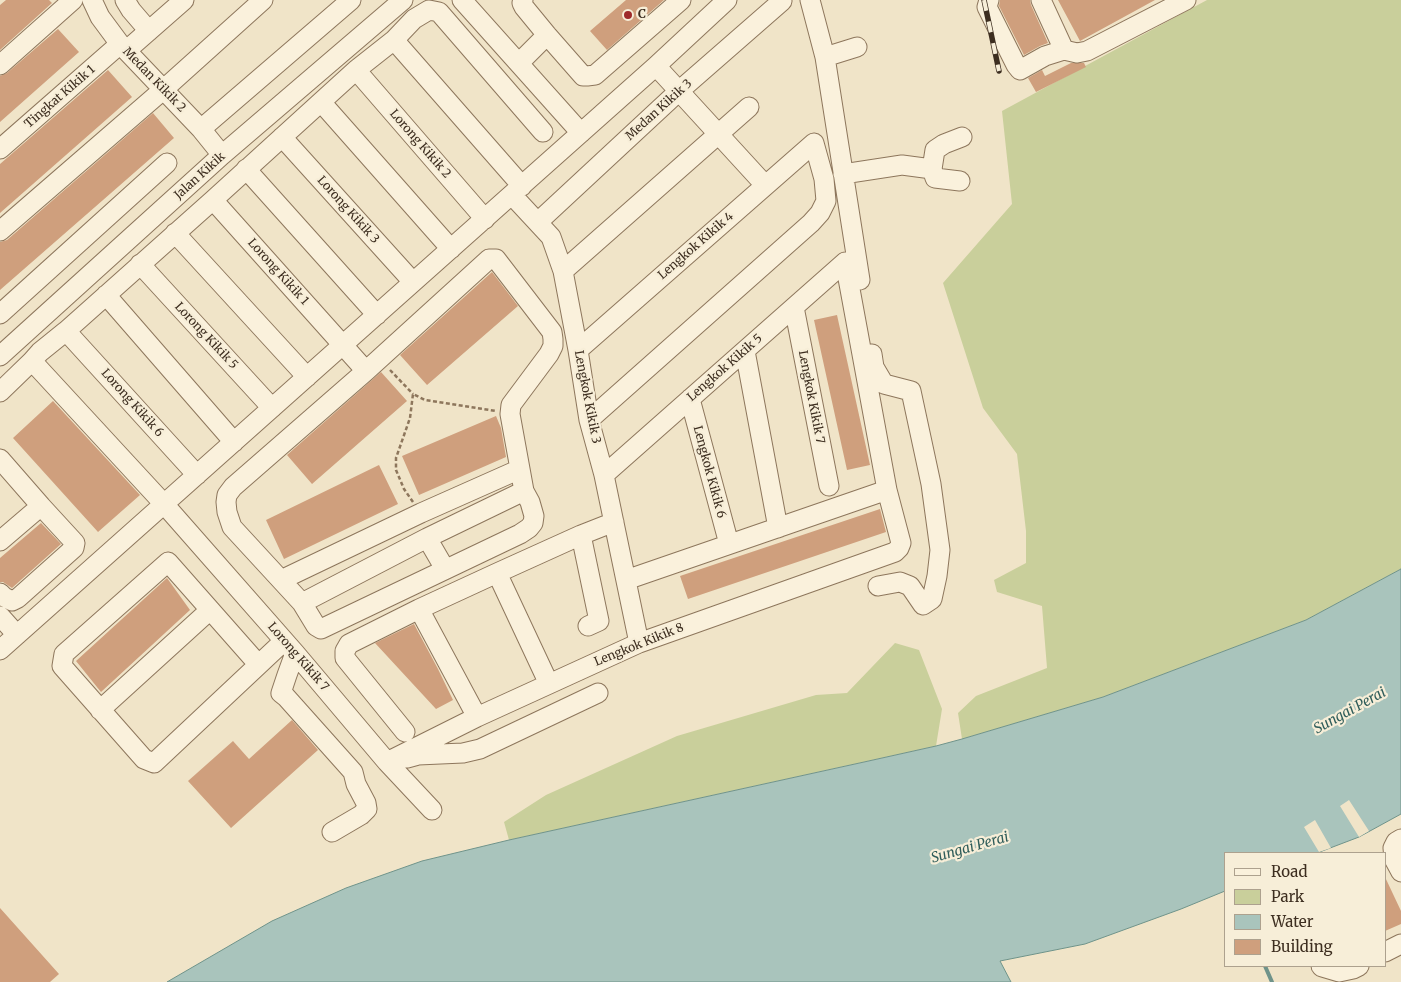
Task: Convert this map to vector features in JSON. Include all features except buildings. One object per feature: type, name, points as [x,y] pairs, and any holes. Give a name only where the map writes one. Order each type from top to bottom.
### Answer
[{"type":"street","points":[[0,65],[73,0]]},
{"type":"street","name":"Medan Kikik 2","points":[[92,0],[100,17],[124,47],[201,129],[222,155]]},
{"type":"street","points":[[125,0],[131,10],[149,30]]},
{"type":"street","name":"Tingkat Kikik 1","points":[[0,149],[184,0]]},
{"type":"street","points":[[0,232],[263,0]]},
{"type":"street","points":[[201,129],[351,0]]},
{"type":"street","name":"Jalan Kikik","points":[[0,356],[222,155],[403,0]]},
{"type":"street","points":[[462,0],[582,133]]},
{"type":"street","points":[[523,0],[524,7],[583,76],[595,75],[681,0]]},
{"type":"street","points":[[0,650],[582,133],[728,0]]},
{"type":"street","points":[[810,0],[825,57],[874,367],[884,384],[911,391],[931,484],[940,550],[932,600],[924,605],[910,586],[900,582],[878,586]]},
{"type":"street","points":[[989,0],[987,6],[1020,70],[1045,56],[1064,50],[1087,51],[1186,0]]},
{"type":"street","points":[[1041,0],[1064,50]]},
{"type":"street","name":"Medan Kikik 3","points":[[538,222],[679,91],[782,1]]},
{"type":"street","points":[[0,392],[40,352],[213,200],[356,70],[394,40],[414,19],[430,10],[438,12],[543,132]]},
{"type":"street","points":[[494,77],[519,64],[549,38]]},
{"type":"street","name":"Lengkok Kikik 3","points":[[394,40],[516,190],[551,237],[563,271],[589,420],[604,475],[639,643]]},
{"type":"street","points":[[825,57],[857,48]]},
{"type":"street","points":[[656,66],[765,185]]},
{"type":"street","name":"Lorong Kikik 2","points":[[356,70],[485,219]]},
{"type":"street","points":[[321,102],[451,249]]},
{"type":"street","points":[[563,271],[749,106]]},
{"type":"street","name":"Lorong Kikik 3","points":[[282,137],[413,282]]},
{"type":"street","points":[[960,181],[935,178],[932,169],[935,150],[944,144],[962,137]]},
{"type":"street","name":"Lengkok Kikik 4","points":[[578,350],[814,142],[824,179],[826,201],[820,213],[589,420]]},
{"type":"street","points":[[0,314],[167,163]]},
{"type":"street","points":[[843,174],[902,165],[932,169]]},
{"type":"street","points":[[246,169],[377,315]]},
{"type":"street","points":[[152,176],[174,199]]},
{"type":"street","name":"Lorong Kikik 1","points":[[213,200],[366,371]]},
{"type":"street","points":[[176,233],[307,377]]},
{"type":"street","points":[[496,259],[552,332],[554,346],[511,405],[510,414],[524,491],[534,516],[533,523],[520,534],[321,628],[316,626],[302,603],[232,527],[227,512],[227,495],[232,487],[380,358],[489,260],[496,259]]},
{"type":"street","name":"Lengkok Kikik 5","points":[[604,475],[845,262],[887,490]]},
{"type":"street","name":"Lorong Kikik 5","points":[[140,264],[272,408]]},
{"type":"street","points":[[106,295],[234,442]]},
{"type":"street","name":"Lengkok Kikik 7","points":[[794,307],[829,486]]},
{"type":"street","name":"Lorong Kikik 6","points":[[66,331],[197,475]]},
{"type":"street","points":[[745,350],[778,528]]},
{"type":"street","name":"Lorong Kikik 7","points":[[32,360],[164,504],[432,810]]},
{"type":"street","name":"Lengkok Kikik 6","points":[[690,399],[729,544]]},
{"type":"street","points":[[0,459],[76,543],[74,548],[18,598],[12,601],[0,593]]},
{"type":"street","points":[[281,580],[421,513],[520,469]]},
{"type":"street","points":[[626,580],[887,490]]},
{"type":"street","name":"Lengkok Kikik 8","points":[[390,764],[476,717],[639,643],[894,552],[899,548],[901,542],[887,490]]},
{"type":"street","points":[[302,603],[430,536],[524,491]]},
{"type":"street","points":[[0,542],[41,506]]},
{"type":"street","points":[[421,513],[445,569]]},
{"type":"street","points":[[405,732],[345,658],[345,652],[349,644],[497,573],[614,522]]},
{"type":"street","points":[[581,535],[599,621],[588,626]]},
{"type":"street","points":[[258,664],[168,562],[64,654],[62,666],[144,759],[154,763],[258,664],[290,647]]},
{"type":"street","points":[[497,573],[549,684]]},
{"type":"street","points":[[419,609],[476,717]]},
{"type":"street","points":[[100,710],[210,610]]},
{"type":"street","points":[[0,616],[17,635]]},
{"type":"street","points":[[290,647],[287,675],[281,693],[353,772],[356,784],[366,803],[367,809],[332,832]]},
{"type":"street","points":[[390,764],[418,755],[463,753],[480,749],[598,694]]},
{"type":"street","points":[[1401,839],[1396,842],[1393,848],[1394,858],[1401,872]]},
{"type":"street","points":[[1386,952],[1401,944]]},
{"type":"street","points":[[1322,967],[1339,972],[1356,967]]},
{"type":"path","points":[[380,358],[413,394],[425,400],[510,414]]},
{"type":"path","points":[[413,394],[410,418],[396,458],[396,470],[404,489],[421,513]]},
{"type":"green space","points":[[1207,0],[1401,0],[1401,569],[1306,620],[1103,697],[962,739],[958,713],[976,696],[1047,668],[1042,606],[997,592],[994,580],[1026,563],[1026,531],[1017,454],[983,408],[943,283],[1012,204],[1002,111]]},
{"type":"green space","points":[[895,643],[919,650],[942,709],[936,746],[509,840],[504,822],[546,795],[677,736],[816,695],[847,693]]},
{"type":"water","name":"Sungai Perai","points":[[1401,569],[1401,814],[1359,837],[1320,852],[1224,852],[1224,891],[1085,944],[1000,961],[1011,982],[167,982],[272,921],[346,888],[422,861],[962,739],[1103,697],[1306,620]]},
{"type":"pier","points":[[1349,800],[1369,831],[1359,837],[1340,806]]},
{"type":"pier","points":[[1315,820],[1331,848],[1319,852],[1304,827]]},
{"type":"waterway","points":[[1265,967],[1272,982]]},
{"type":"railway","points":[[984,0],[999,71]]},
{"type":"place","name":"C","points":[[628,15]]}]
